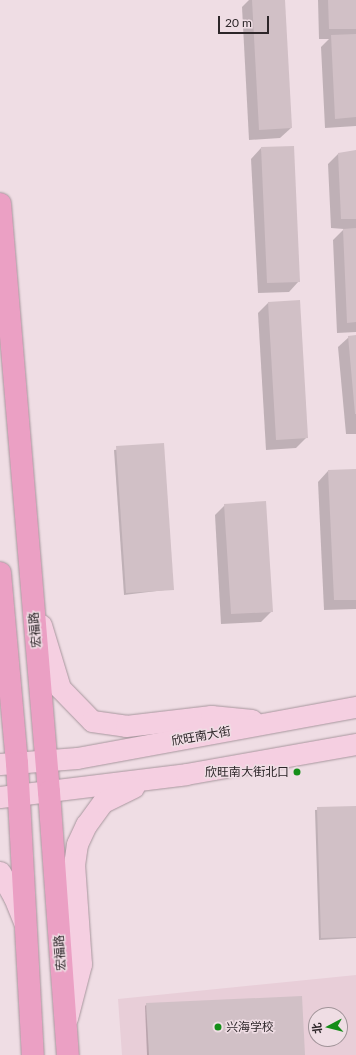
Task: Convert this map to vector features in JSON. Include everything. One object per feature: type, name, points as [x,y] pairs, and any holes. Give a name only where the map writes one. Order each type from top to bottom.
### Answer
[{"type":"main road","name":"宏福路","points":[[0,204],[49,792],[68,1055]]},
{"type":"main road","points":[[0,573],[9,763],[9,796],[25,926],[33,1055]]},
{"type":"main road","points":[[32,587],[60,688],[92,721],[126,726],[211,716],[274,723]]},
{"type":"main road","name":"欣旺南大街","points":[[9,763],[77,758],[356,707]]},
{"type":"main road","points":[[9,796],[186,774],[356,744]]},
{"type":"main road","points":[[65,1023],[82,964],[74,865],[77,844],[86,825],[103,802],[127,790],[186,774]]},
{"type":"main road","points":[[0,872],[14,897],[25,926]]},
{"type":"shaded area","name":"兴海学校","points":[[356,975],[356,1055],[122,1055],[118,999]]},
{"type":"building","points":[[252,0],[285,0],[292,128],[259,130]]},
{"type":"building","points":[[328,0],[356,0],[356,29],[329,29]]},
{"type":"building","points":[[356,34],[356,117],[335,119],[331,35]]},
{"type":"building","points":[[294,146],[300,282],[267,283],[261,147]]},
{"type":"building","points":[[356,150],[356,219],[341,219],[338,153]]},
{"type":"building","points":[[356,228],[356,322],[347,323],[343,229]]},
{"type":"building","points":[[300,300],[308,438],[276,440],[268,302]]},
{"type":"building","points":[[356,335],[356,414],[355,414],[348,336]]},
{"type":"building","points":[[164,443],[174,590],[126,593],[116,446]]},
{"type":"building","points":[[356,469],[356,600],[334,600],[328,470]]},
{"type":"building","points":[[266,501],[273,612],[231,614],[224,504]]},
{"type":"building","points":[[356,806],[356,937],[321,938],[317,807]]},
{"type":"building","points":[[302,996],[305,1055],[149,1055],[146,1003]]},
{"type":"place","name":"欣旺南大街北口","points":[[297,772]]},
{"type":"place","name":"兴海学校","points":[[218,1027]]}]
